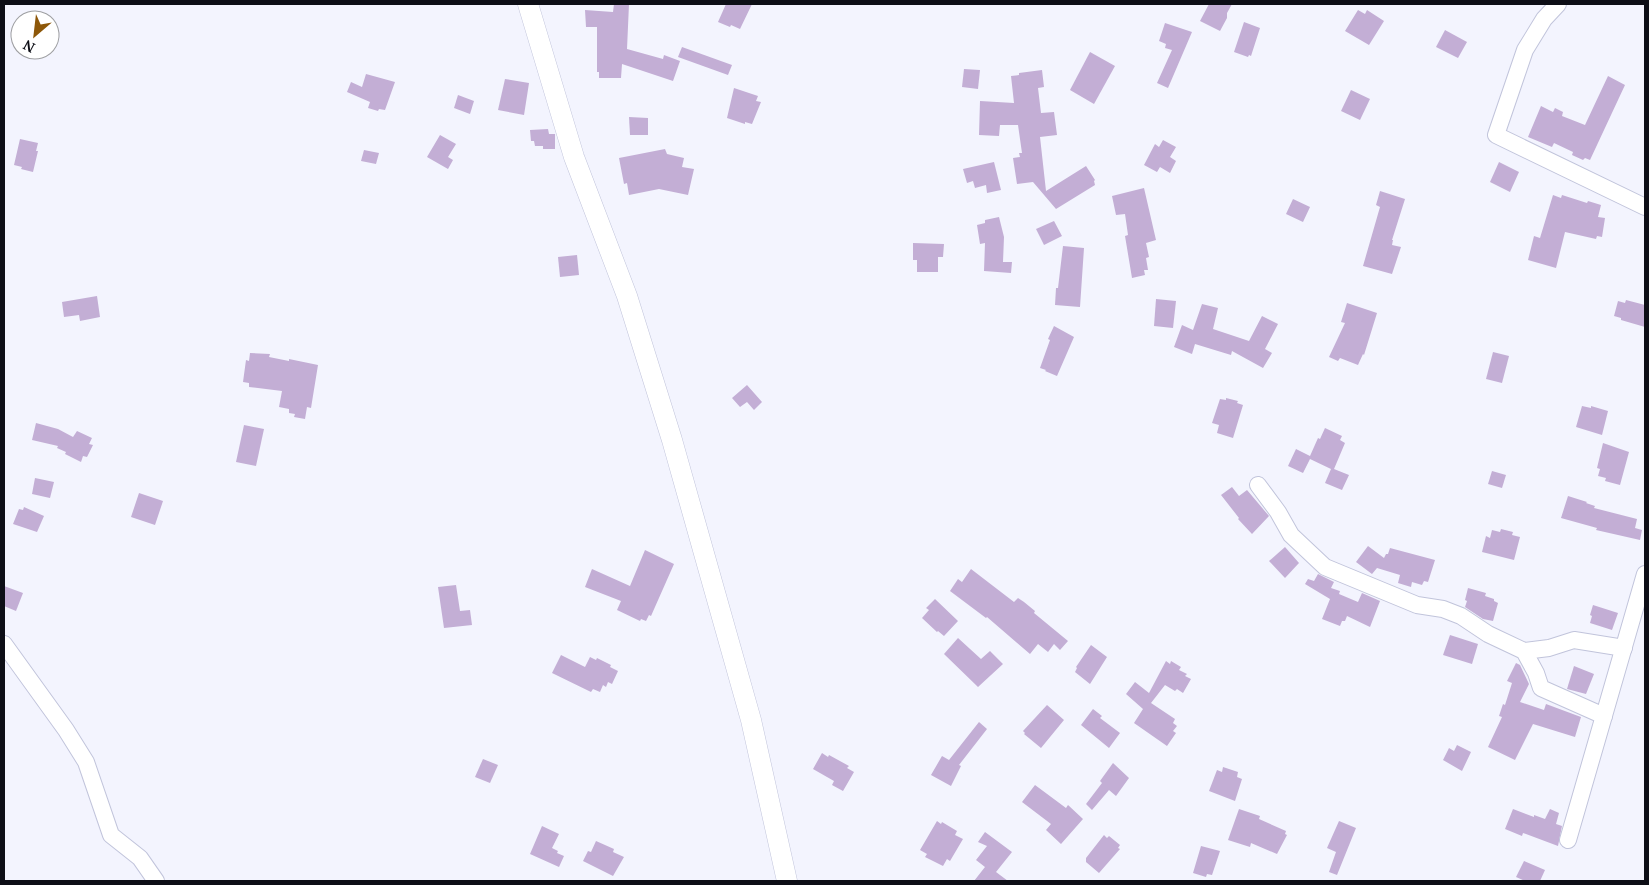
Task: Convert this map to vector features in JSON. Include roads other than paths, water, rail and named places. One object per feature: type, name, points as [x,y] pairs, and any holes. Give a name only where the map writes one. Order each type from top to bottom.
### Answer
[{"type":"street","points":[[528,4],[574,157],[627,296],[672,440],[751,720],[787,881]]},
{"type":"street","points":[[1558,4],[1544,18],[1525,50],[1496,135],[1645,207]]},
{"type":"street","points":[[1258,485],[1278,512],[1291,535],[1324,567],[1418,604],[1443,609],[1461,616],[1488,634],[1524,650],[1549,648],[1574,640],[1624,648]]},
{"type":"street","points":[[1568,840],[1645,574]]},
{"type":"street","points":[[4,644],[66,730],[86,762],[111,835],[140,858],[156,881]]},
{"type":"street","points":[[1524,650],[1536,673],[1541,688],[1604,716]]}]
